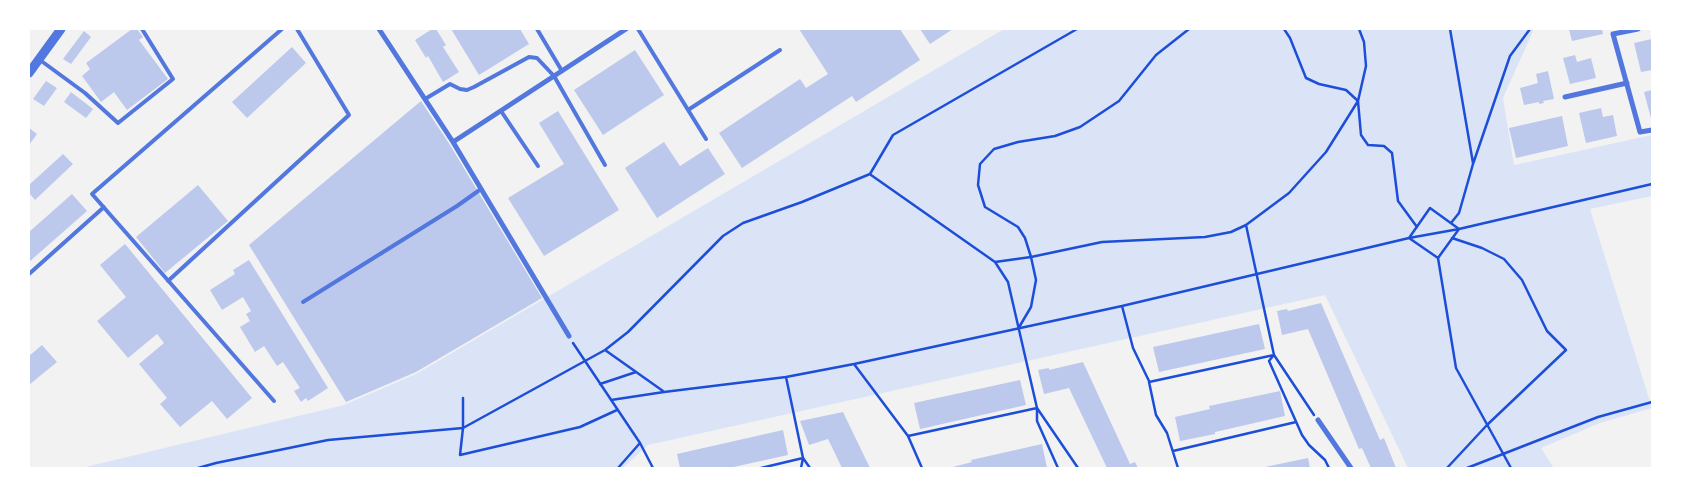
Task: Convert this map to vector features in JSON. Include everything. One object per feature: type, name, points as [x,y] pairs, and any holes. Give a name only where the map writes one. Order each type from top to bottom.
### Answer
[{"type":"street","points":[[29,73],[61,29]]},
{"type":"street","points":[[379,29],[453,142],[569,336]]},
{"type":"street","points":[[453,142],[626,29]]},
{"type":"street","points":[[1638,29],[1613,34],[1640,132],[1652,130]]},
{"type":"street","points":[[1565,97],[1627,83]]},
{"type":"street","points":[[1318,420],[1350,468]]},
{"type":"lane","points":[[39,60],[85,93],[118,123],[173,79],[142,29]]},
{"type":"lane","points":[[274,401],[92,194],[282,29]]},
{"type":"lane","points":[[168,281],[349,115],[297,29]]},
{"type":"lane","points":[[537,29],[562,71]]},
{"type":"lane","points":[[638,29],[706,140]]},
{"type":"lane","points":[[688,110],[780,50]]},
{"type":"lane","points":[[425,100],[450,84],[460,89],[474,88],[533,56],[541,60],[554,76],[605,166]]},
{"type":"lane","points":[[501,111],[538,166]]},
{"type":"lane","points":[[303,302],[481,189]]},
{"type":"lane","points":[[29,274],[104,207]]},
{"type":"path","points":[[198,468],[328,440],[463,428],[605,350],[628,332],[723,236],[742,223],[802,202],[870,174],[893,135],[1076,29]]},
{"type":"path","points":[[1018,329],[1031,307],[1036,280],[1031,257],[1025,238],[1018,227],[985,207],[978,185],[980,164],[994,149],[1018,142],[1056,136],[1080,127],[1120,102],[1156,55],[1189,29]]},
{"type":"path","points":[[1284,29],[1290,38],[1306,78],[1319,84],[1346,90],[1358,101]]},
{"type":"path","points":[[1360,29],[1364,42],[1366,66],[1358,101],[1361,135],[1368,145],[1384,146],[1392,152],[1398,201],[1417,227]]},
{"type":"path","points":[[1450,29],[1474,164]]},
{"type":"path","points":[[1451,223],[1459,213],[1510,56],[1530,29]]},
{"type":"path","points":[[995,262],[1031,257],[1102,242],[1205,237],[1231,232],[1246,225],[1289,193],[1326,152],[1358,101]]},
{"type":"path","points":[[870,174],[995,262],[1008,282],[1037,408],[1037,421],[1058,468]]},
{"type":"path","points":[[610,400],[786,377],[854,364],[1122,306],[1410,238],[1652,184]]},
{"type":"path","points":[[1410,238],[1430,208],[1459,228]]},
{"type":"path","points":[[1246,225],[1274,355],[1318,420]]},
{"type":"path","points":[[1459,228],[1438,258],[1456,368],[1511,468]]},
{"type":"path","points":[[1410,238],[1438,258]]},
{"type":"path","points":[[1447,468],[1487,425],[1566,350],[1548,331],[1522,280],[1504,259],[1482,248],[1452,238]]},
{"type":"path","points":[[1122,306],[1134,348],[1149,382],[1156,415],[1167,433],[1178,468]]},
{"type":"path","points":[[569,336],[640,443],[653,468]]},
{"type":"path","points":[[605,350],[664,392]]},
{"type":"path","points":[[1149,382],[1274,355]]},
{"type":"path","points":[[1274,355],[1269,361],[1296,422],[1305,440],[1325,460],[1329,468]]},
{"type":"path","points":[[854,364],[908,436],[922,468]]},
{"type":"path","points":[[600,384],[636,372]]},
{"type":"path","points":[[786,377],[802,458],[801,468]]},
{"type":"path","points":[[462,398],[463,428],[460,455],[580,427],[617,410]]},
{"type":"path","points":[[1467,468],[1598,418],[1652,402]]},
{"type":"path","points":[[908,436],[1037,408]]},
{"type":"path","points":[[1037,408],[1078,468]]},
{"type":"path","points":[[1173,451],[1296,422]]},
{"type":"path","points":[[618,468],[640,443]]},
{"type":"path","points":[[761,468],[802,458]]},
{"type":"path","points":[[802,458],[810,468]]},
{"type":"shaded area","points":[[1004,29],[1534,29],[1503,98],[1514,165],[1652,135],[1652,196],[1590,209],[1652,408],[1600,423],[1541,448],[1554,468],[1408,468],[1325,295],[648,445],[623,468],[81,468],[344,405],[416,374]]},
{"type":"building","points":[[132,29],[137,29],[143,37],[139,40],[168,79],[127,110],[114,92],[101,102],[82,76],[90,69],[86,63]]},
{"type":"building","points":[[432,29],[436,29],[446,45],[443,47],[459,72],[443,82],[428,56],[426,58],[415,40]]},
{"type":"building","points":[[451,29],[520,29],[529,44],[479,75]]},
{"type":"building","points":[[799,29],[900,29],[920,60],[856,102],[852,96],[742,168],[719,133],[800,79],[806,88],[828,74]]},
{"type":"building","points":[[920,29],[953,29],[930,44]]},
{"type":"building","points":[[1569,29],[1602,29],[1603,34],[1572,41]]},
{"type":"building","points":[[84,31],[91,37],[71,64],[63,59]]},
{"type":"building","points":[[1652,39],[1652,70],[1641,72],[1634,43]]},
{"type":"building","points":[[292,47],[306,63],[247,118],[232,102]]},
{"type":"building","points":[[635,50],[664,95],[603,135],[574,90]]},
{"type":"building","points":[[1575,55],[1577,62],[1591,58],[1596,78],[1570,84],[1563,58]]},
{"type":"building","points":[[1548,71],[1554,99],[1543,101],[1544,103],[1539,104],[1539,102],[1524,105],[1520,88],[1538,83],[1536,74]]},
{"type":"building","points":[[46,81],[57,88],[44,106],[33,99]]},
{"type":"building","points":[[1652,90],[1652,122],[1644,92]]},
{"type":"building","points":[[71,92],[93,109],[86,118],[64,102]]},
{"type":"building","points":[[421,101],[450,145],[542,298],[416,372],[346,402],[249,245]]},
{"type":"building","points":[[1601,108],[1603,117],[1613,115],[1617,136],[1586,143],[1579,113]]},
{"type":"building","points":[[558,111],[619,210],[544,256],[508,198],[564,164],[539,123]]},
{"type":"building","points":[[1562,116],[1568,146],[1516,158],[1509,128]]},
{"type":"building","points":[[29,128],[37,134],[29,145]]},
{"type":"building","points":[[664,142],[680,166],[708,148],[725,174],[657,218],[625,168]]},
{"type":"building","points":[[63,154],[73,164],[35,200],[29,193],[29,185]]},
{"type":"building","points":[[198,185],[228,221],[165,273],[136,237]]},
{"type":"building","points":[[72,194],[87,211],[29,262],[29,232]]},
{"type":"building","points":[[125,244],[252,398],[227,419],[212,401],[180,427],[160,404],[167,398],[139,364],[164,343],[157,334],[128,358],[97,321],[126,297],[100,265]]},
{"type":"building","points":[[249,260],[328,388],[308,401],[306,398],[301,402],[294,391],[300,388],[283,362],[277,366],[264,346],[255,352],[240,327],[250,321],[246,314],[251,311],[243,297],[222,310],[210,290],[235,274],[233,270]]},
{"type":"building","points":[[1321,303],[1380,440],[1384,438],[1396,468],[1371,468],[1362,448],[1359,449],[1308,329],[1282,335],[1277,311],[1287,309],[1288,311]]},
{"type":"building","points":[[1259,324],[1265,349],[1159,372],[1153,347]]},
{"type":"building","points":[[42,345],[57,362],[29,385],[29,356]]},
{"type":"building","points":[[1083,362],[1130,464],[1135,462],[1138,468],[1107,468],[1069,388],[1044,394],[1038,370],[1049,368],[1049,370]]},
{"type":"building","points":[[1020,380],[1026,405],[920,429],[914,403]]},
{"type":"building","points":[[1280,391],[1285,416],[1180,441],[1175,417],[1210,409],[1209,406]]},
{"type":"building","points":[[843,412],[870,468],[842,468],[828,439],[809,445],[800,421]]},
{"type":"building","points":[[783,430],[788,455],[729,468],[680,468],[677,454]]},
{"type":"building","points":[[1042,444],[1047,468],[949,468],[972,462],[971,460]]},
{"type":"building","points":[[1308,458],[1310,468],[1265,468],[1265,467]]}]
